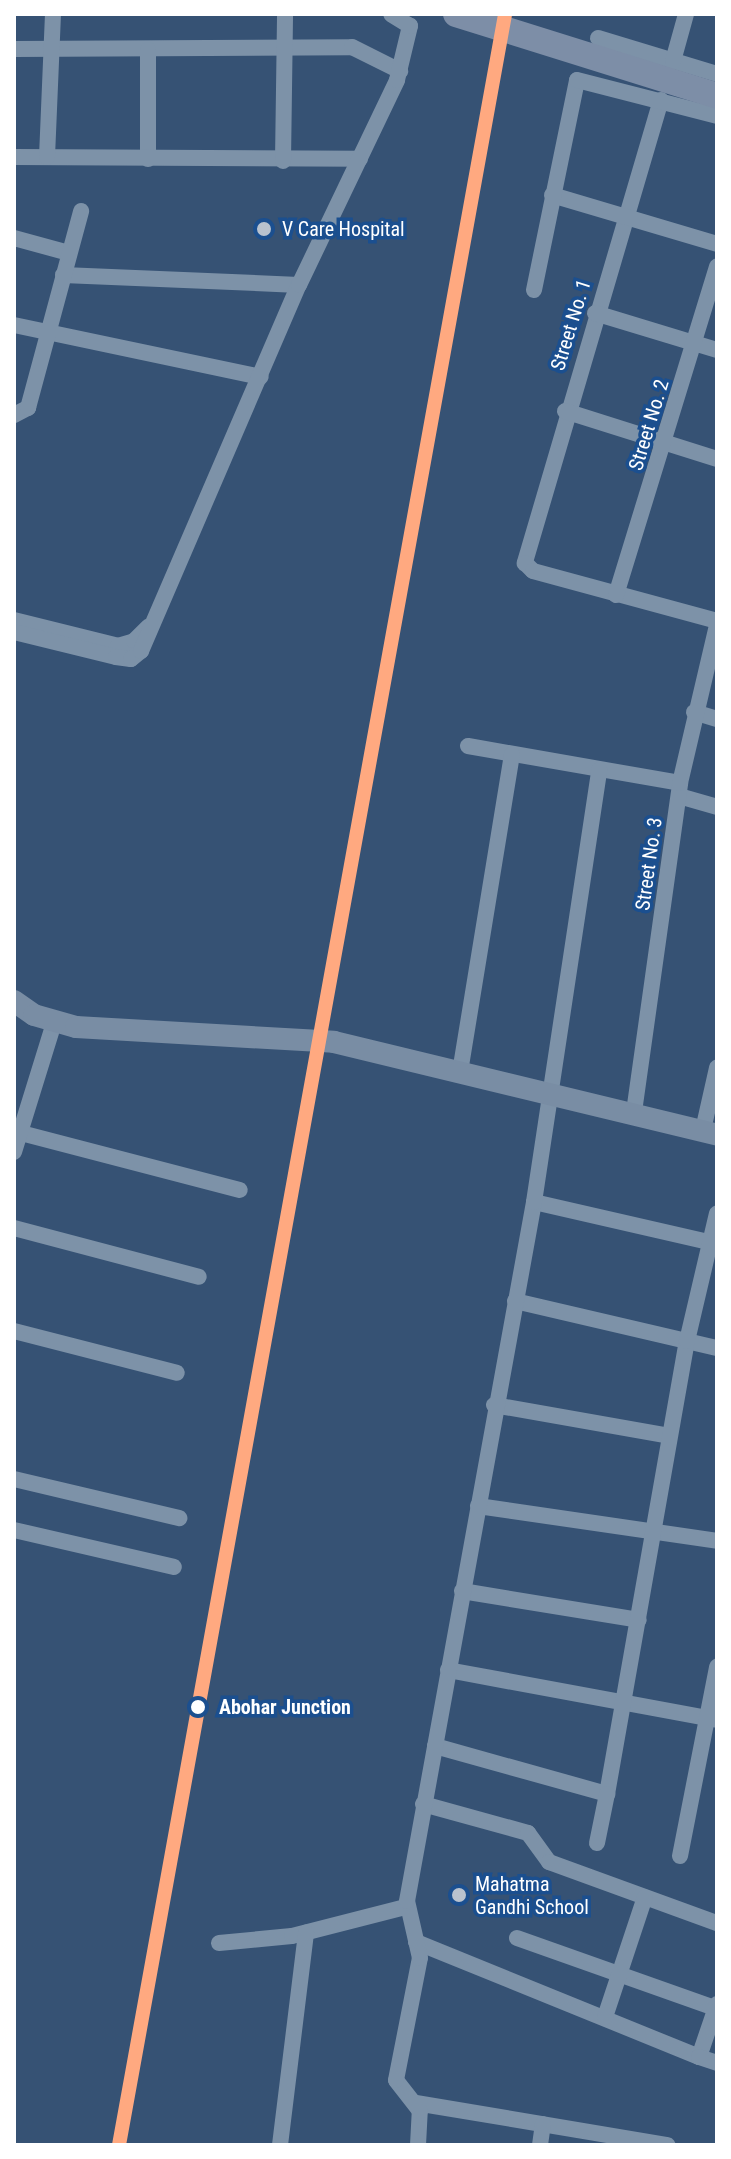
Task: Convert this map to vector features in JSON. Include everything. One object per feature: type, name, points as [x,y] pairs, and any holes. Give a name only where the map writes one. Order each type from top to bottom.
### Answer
[{"type":"main road","points":[[456,14],[717,96]]},
{"type":"main road","points":[[14,1001],[34,1018],[334,1042],[710,1132]]},
{"type":"street","points":[[47,157],[53,14]]},
{"type":"street","points":[[283,161],[285,14]]},
{"type":"street","points":[[149,626],[134,641],[118,646],[14,620],[14,630],[131,659],[141,651],[149,626],[299,285],[400,71],[414,20],[391,14]]},
{"type":"street","points":[[673,61],[686,14]]},
{"type":"street","points":[[598,38],[717,74]]},
{"type":"street","points":[[14,49],[352,47],[400,71]]},
{"type":"street","points":[[148,50],[148,159]]},
{"type":"street","points":[[534,290],[577,80],[717,116]]},
{"type":"street","name":"Street No. 1","points":[[616,595],[533,571],[525,563],[565,411],[661,100]]},
{"type":"street","points":[[14,157],[283,161],[360,159]]},
{"type":"street","points":[[552,195],[717,244]]},
{"type":"street","points":[[14,415],[28,408],[81,211]]},
{"type":"street","points":[[14,238],[69,253]]},
{"type":"street","name":"Street No. 2","points":[[616,595],[717,266]]},
{"type":"street","points":[[63,275],[299,285]]},
{"type":"street","points":[[595,313],[717,350]]},
{"type":"street","points":[[14,325],[261,377]]},
{"type":"street","points":[[565,411],[717,459]]},
{"type":"street","points":[[616,595],[717,623]]},
{"type":"street","name":"Street No. 3","points":[[634,1112],[680,789],[694,712],[717,623]]},
{"type":"street","points":[[694,712],[717,719]]},
{"type":"street","points":[[468,746],[599,770],[680,789],[717,807]]},
{"type":"street","points":[[460,1072],[512,754]]},
{"type":"street","points":[[418,2145],[421,2121],[416,2103],[396,2080],[419,1966],[406,1907],[494,1405],[534,1202],[599,770]]},
{"type":"street","points":[[14,1152],[21,1133],[34,1018]]},
{"type":"street","points":[[710,1132],[717,1068]]},
{"type":"street","points":[[21,1133],[240,1190]]},
{"type":"street","points":[[534,1202],[713,1243]]},
{"type":"street","points":[[597,1843],[687,1341],[713,1243],[717,1213]]},
{"type":"street","points":[[14,1228],[199,1277]]},
{"type":"street","points":[[515,1301],[717,1348]]},
{"type":"street","points":[[14,1331],[177,1373]]},
{"type":"street","points":[[494,1405],[669,1436]]},
{"type":"street","points":[[14,1479],[179,1518]]},
{"type":"street","points":[[478,1506],[717,1541]]},
{"type":"street","points":[[14,1530],[174,1567]]},
{"type":"street","points":[[462,1591],[639,1620]]},
{"type":"street","points":[[680,1856],[712,1719],[717,1667]]},
{"type":"street","points":[[448,1670],[712,1719]]},
{"type":"street","points":[[435,1746],[607,1794]]},
{"type":"street","points":[[423,1804],[528,1833],[549,1862],[717,1923]]},
{"type":"street","points":[[605,2017],[645,1897]]},
{"type":"street","points":[[219,1943],[306,1933],[406,1907]]},
{"type":"street","points":[[280,2145],[306,1933]]},
{"type":"street","points":[[517,1938],[717,2008],[699,2057]]},
{"type":"street","points":[[416,1942],[717,2063]]},
{"type":"street","points":[[416,2103],[668,2145]]},
{"type":"street","points":[[540,2145],[543,2124]]},
{"type":"transit line","points":[[119,2145],[505,14]]},
{"type":"place","name":"V Care Hospital","points":[[264,229]]},
{"type":"place","name":"Abohar Junction","points":[[198,1707]]},
{"type":"place","name":"Mahatma Gandhi School","points":[[459,1895]]}]
